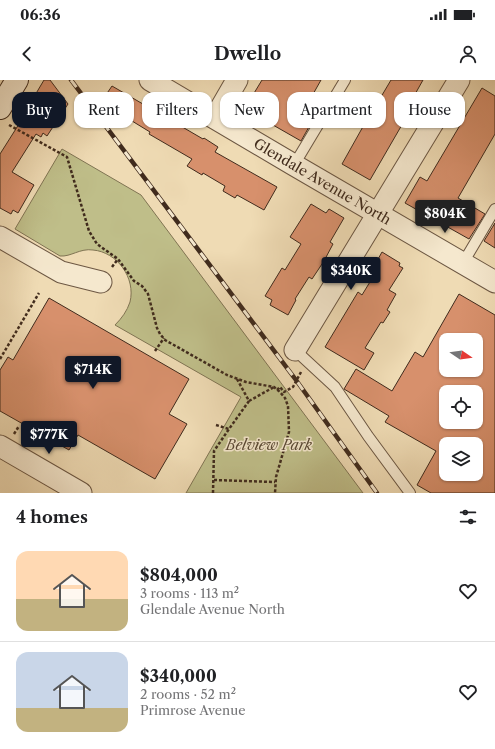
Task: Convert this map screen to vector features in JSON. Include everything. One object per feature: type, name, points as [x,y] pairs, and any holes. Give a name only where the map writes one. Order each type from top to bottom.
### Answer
[{"type":"main road","points":[[3,116],[17,80]]},
{"type":"street","name":"Glendale Avenue North","points":[[150,80],[495,282]]},
{"type":"street","points":[[215,118],[237,80]]},
{"type":"street","points":[[295,350],[459,80]]},
{"type":"street","points":[[0,237],[61,272],[101,282]]},
{"type":"street","points":[[0,446],[81,493]]},
{"type":"lane","points":[[294,165],[345,80]]},
{"type":"lane","points":[[463,263],[495,209]]},
{"type":"lane","points":[[295,350],[335,387],[368,436],[410,493]]},
{"type":"path","points":[[3,116],[67,157],[89,231],[97,244],[118,259],[134,281],[142,286],[148,294],[157,328],[164,338],[171,344],[227,375],[246,382],[275,389],[285,398],[288,406],[289,432],[276,477],[275,493]]},
{"type":"path","points":[[0,359],[39,293]]},
{"type":"path","points":[[155,351],[164,338]]},
{"type":"path","points":[[213,493],[214,451],[249,401],[280,387],[284,392],[293,387],[302,370],[295,350]]},
{"type":"path","points":[[237,379],[249,401]]},
{"type":"path","points":[[216,425],[229,429]]},
{"type":"path","points":[[214,480],[275,482]]},
{"type":"green space","name":"Belview Park","points":[[62,149],[141,195],[363,493],[186,493],[241,397],[115,325],[122,317],[130,302],[131,293],[127,276],[117,261],[102,252],[93,250],[80,251],[60,256],[15,229]]},
{"type":"building","points":[[44,80],[50,80],[59,92],[37,92]]},
{"type":"building","points":[[262,80],[321,80],[314,92],[287,92],[287,128],[308,128],[301,141],[278,128],[279,92],[255,92]]},
{"type":"building","points":[[391,80],[423,80],[416,92],[394,92],[394,128],[400,128],[370,180],[342,164],[362,128],[386,128],[386,92],[384,92]]},
{"type":"building","points":[[112,86],[122,92],[108,92]]},
{"type":"building","points":[[482,88],[495,96],[495,134],[458,198],[485,214],[469,239],[405,203],[420,177],[427,181],[458,128],[465,128],[465,117]]},
{"type":"building","points":[[134,99],[142,103],[142,127],[134,122]]},
{"type":"building","points":[[16,128],[52,128],[47,136],[43,133],[41,137],[36,134],[12,172],[34,185],[18,213],[13,210],[11,214],[0,208],[0,154]]},
{"type":"building","points":[[143,128],[184,128],[218,147],[215,152],[277,187],[264,210],[237,195],[235,198],[223,191],[225,186],[203,173],[202,175],[187,166],[192,159],[149,134],[150,132]]},
{"type":"building","points":[[311,204],[326,213],[329,209],[344,218],[330,242],[333,244],[324,261],[312,279],[309,277],[295,299],[296,300],[288,315],[270,305],[272,300],[265,296],[282,268],[285,270],[301,244],[290,237]]},
{"type":"building","points":[[495,223],[495,248],[484,241]]},
{"type":"building","points":[[382,252],[400,263],[399,266],[403,268],[389,290],[396,294],[387,310],[390,312],[383,323],[381,322],[365,348],[374,353],[364,370],[325,347],[358,292],[362,295],[376,272],[372,270]]},
{"type":"building","points":[[459,294],[495,315],[495,493],[431,493],[417,485],[436,451],[385,422],[389,416],[344,389],[356,369],[392,391],[415,352],[423,357]]},
{"type":"building","points":[[49,298],[189,379],[169,414],[187,424],[155,479],[78,435],[69,450],[0,411],[0,370],[8,357],[13,360]]},
{"type":"railway","points":[[71,80],[296,380],[377,493]]}]
